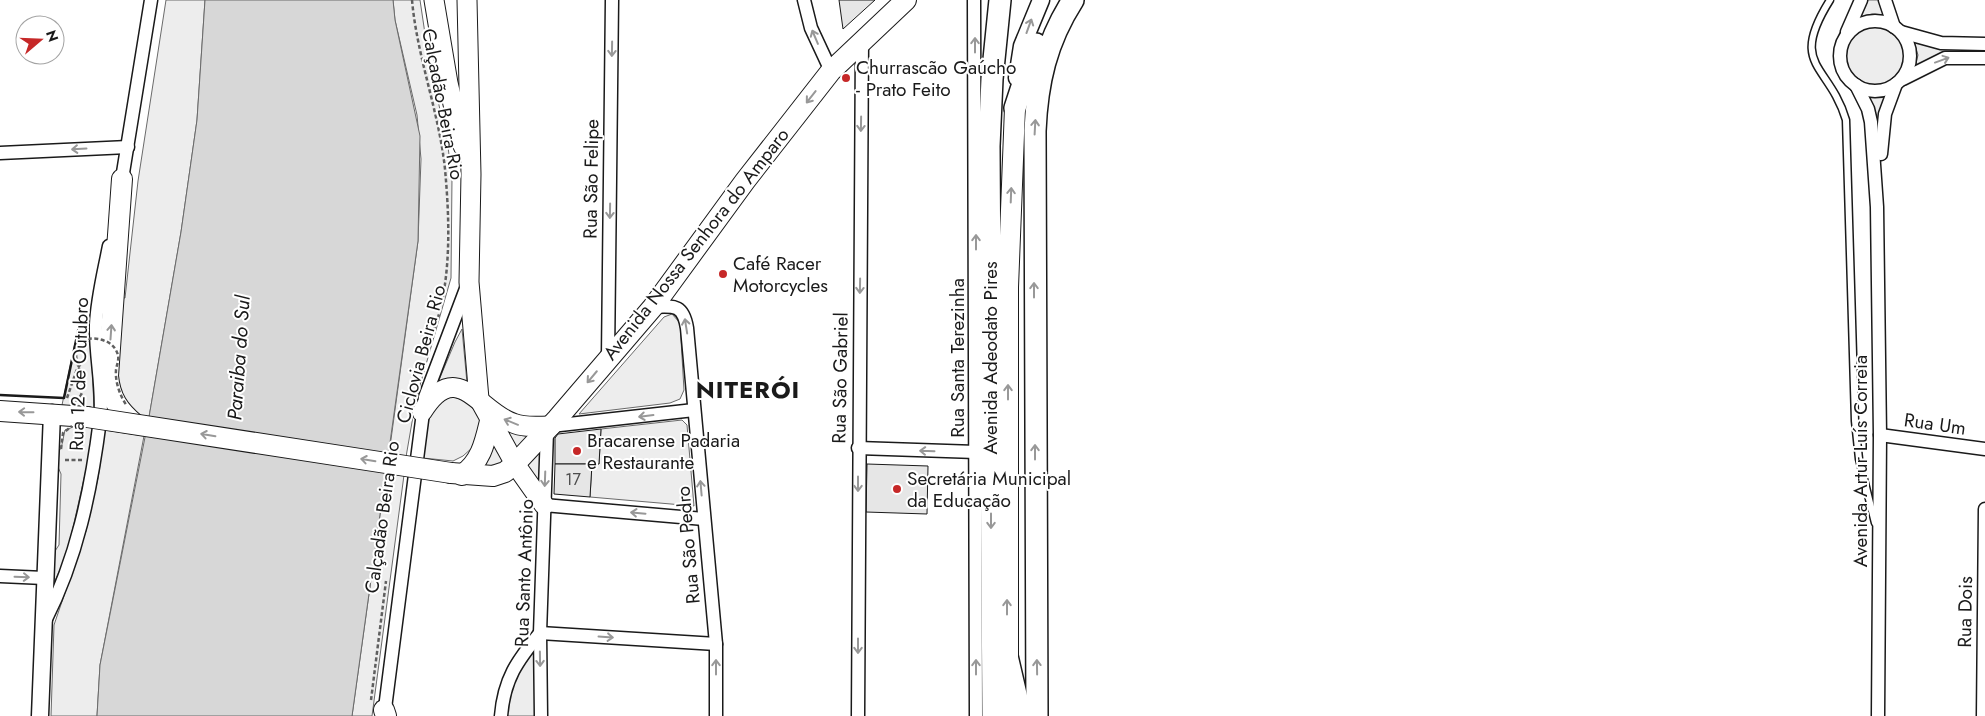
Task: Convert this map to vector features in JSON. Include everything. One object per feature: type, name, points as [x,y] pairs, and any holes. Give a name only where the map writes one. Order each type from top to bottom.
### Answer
[{"type":"highway","name":"Avenida Adeodato Pires","points":[[993,716],[989,146],[992,79],[1000,0]]},
{"type":"highway","points":[[1015,108],[1031,55],[1043,28],[1066,0]]},
{"type":"highway","points":[[1037,716],[1035,124],[1038,84],[1043,65],[1050,43],[1073,0]]},
{"type":"highway","points":[[1007,656],[1021,716]]},
{"type":"main road","points":[[434,0],[448,83],[471,174]]},
{"type":"main road","points":[[466,0],[471,174],[469,282],[479,399],[514,464],[544,505]]},
{"type":"main road","name":"Avenida Nossa Senhora do Amparo","points":[[0,412],[61,409],[87,416],[132,417],[457,474],[493,476],[505,472],[549,428],[653,307],[746,181],[831,71],[906,0]]},
{"type":"main road","points":[[1008,716],[1008,287],[1015,108]]},
{"type":"main road","points":[[122,180],[109,384],[116,405],[132,417]]},
{"type":"main road","points":[[422,412],[432,398],[448,389],[463,390],[512,423],[549,428]]},
{"type":"main road","points":[[457,474],[472,466],[480,454],[490,422]]},
{"type":"street","name":"Rua 12 de Outubro","points":[[43,624],[70,563],[85,512],[93,473],[100,420],[97,314],[128,147],[151,0]]},
{"type":"street","name":"Rua São Felipe","points":[[608,358],[612,0]]},
{"type":"street","points":[[804,0],[811,28],[831,71]]},
{"type":"street","name":"Rua Santa Terezinha","points":[[974,0],[976,716]]},
{"type":"street","points":[[1015,108],[1022,46],[1041,0]]},
{"type":"street","points":[[1861,0],[1844,38],[1840,60],[1846,74],[1856,85],[1877,91],[1945,58],[1985,58]]},
{"type":"street","points":[[1885,0],[1898,30],[1909,46],[1911,58],[1907,72],[1899,81]]},
{"type":"street","points":[[1844,38],[1851,29],[1864,22],[1881,21],[1898,30],[1941,43],[1985,44]]},
{"type":"street","name":"Rua São Gabriel","points":[[858,716],[858,448],[862,40]]},
{"type":"street","name":"Avenida Artur Luís Correia","points":[[1877,207],[1883,124],[1899,81]]},
{"type":"street","name":"Avenida Artur Luís Correia","points":[[1856,85],[1868,109],[1871,122],[1877,207],[1880,435],[1878,716]]},
{"type":"street","points":[[0,153],[128,147]]},
{"type":"street","points":[[381,712],[426,390],[469,282]]},
{"type":"street","name":"Rua São Pedro","points":[[653,307],[673,306],[684,314],[716,644],[716,716]]},
{"type":"street","points":[[40,716],[44,578],[61,409]]},
{"type":"street","points":[[549,428],[694,410]]},
{"type":"street","name":"Rua Santo Antônio","points":[[541,716],[540,633],[544,505],[549,428]]},
{"type":"street","name":"Rua Um","points":[[1880,435],[1985,449]]},
{"type":"street","points":[[858,448],[976,452]]},
{"type":"street","points":[[544,505],[704,519]]},
{"type":"street","name":"Rua Dois","points":[[1983,716],[1985,509]]},
{"type":"street","points":[[0,576],[44,578]]},
{"type":"street","points":[[502,716],[504,695],[509,676],[540,633],[716,644]]},
{"type":"lane","points":[[1830,0],[1814,26],[1811,46],[1815,63],[1843,110],[1846,120],[1855,421],[1864,479],[1879,539]]},
{"type":"path","name":"Calçadão Beira Rio","points":[[412,0],[414,28],[445,168],[448,258],[441,306],[425,358]]},
{"type":"path","points":[[88,336],[88,344]]},
{"type":"path","points":[[61,409],[79,396],[83,385],[82,372],[76,354],[78,347],[82,341],[96,338],[108,342],[116,351],[118,359],[116,370],[118,386],[132,417]]},
{"type":"path","points":[[69,393],[78,366],[89,357]]},
{"type":"path","points":[[61,449],[61,454]]},
{"type":"path","points":[[61,460],[86,462]]},
{"type":"path","name":"Calçadão Beira Rio","points":[[381,712],[386,581]]},
{"type":"shaded area","points":[[166,0],[205,0],[197,120],[181,232],[149,417],[108,411],[104,378],[109,295],[125,298],[138,181]]},
{"type":"shaded area","points":[[393,0],[420,0],[428,54],[448,147],[452,177],[451,278],[416,399],[406,457],[389,454],[418,241],[421,159],[417,115],[395,20]]},
{"type":"shaded area","points":[[1866,0],[1882,0],[1886,15],[1872,14],[1858,18]]},
{"type":"shaded area","points":[[1875,24],[1887,27],[1897,33],[1903,43],[1906,55],[1903,67],[1897,77],[1887,83],[1875,86],[1863,83],[1853,77],[1847,67],[1844,55],[1847,43],[1853,33],[1863,27]]},
{"type":"shaded area","points":[[1914,42],[1985,48],[1985,54],[1915,68],[1918,55]]},
{"type":"shaded area","points":[[1887,95],[1878,133],[1868,96]]},
{"type":"shaded area","points":[[672,314],[680,323],[684,390],[680,399],[670,403],[579,414],[664,317]]},
{"type":"shaded area","points":[[462,329],[467,383],[436,387],[455,342]]},
{"type":"shaded area","points":[[91,341],[94,409],[62,405],[75,343]]},
{"type":"shaded area","points":[[451,396],[474,404],[481,422],[473,447],[463,456],[453,461],[423,458],[429,417],[433,407]]},
{"type":"shaded area","points":[[682,420],[687,425],[694,506],[590,497],[592,464],[599,464],[601,429]]},
{"type":"shaded area","points":[[501,423],[537,432],[515,455]]},
{"type":"shaded area","points":[[76,426],[93,428],[88,461],[67,554],[53,585],[55,551],[59,545],[61,474],[58,467],[59,449],[61,449],[65,430]]},
{"type":"shaded area","points":[[105,430],[144,436],[100,665],[97,716],[51,716],[54,625],[86,531],[98,478]]},
{"type":"shaded area","points":[[492,433],[510,463],[478,469]]},
{"type":"shaded area","points":[[542,444],[541,492],[522,465]]},
{"type":"shaded area","points":[[386,472],[404,475],[372,716],[352,716]]},
{"type":"shaded area","points":[[537,643],[538,716],[505,716],[507,691]]},
{"type":"water","name":"Paraiba do Sul","points":[[205,0],[393,0],[395,20],[420,136],[418,241],[352,716],[97,716],[100,665],[149,417],[181,232],[197,120]]},
{"type":"building","points":[[839,0],[875,0],[843,29]]},
{"type":"building","name":"Bracarense Padaria e Restaurante","points":[[601,429],[599,464],[555,464],[555,438],[558,434]]},
{"type":"building","points":[[555,464],[592,464],[590,497],[554,494]]},
{"type":"building","name":"Secretária Municipal da Educação","points":[[867,464],[928,466],[927,514],[866,512]]},
{"type":"wall","points":[[0,395],[64,398],[82,312]]},
{"type":"place","name":"Churrascão Gaúcho - Prato Feito","points":[[846,78]]},
{"type":"place","name":"Café Racer Motorcycles","points":[[723,274]]},
{"type":"place","name":"Bracarense Padaria e Restaurante","points":[[577,451]]},
{"type":"place","name":"Secretária Municipal da Educação","points":[[897,489]]},
{"type":"district","name":"NITERÓI","points":[[748,389]]}]
